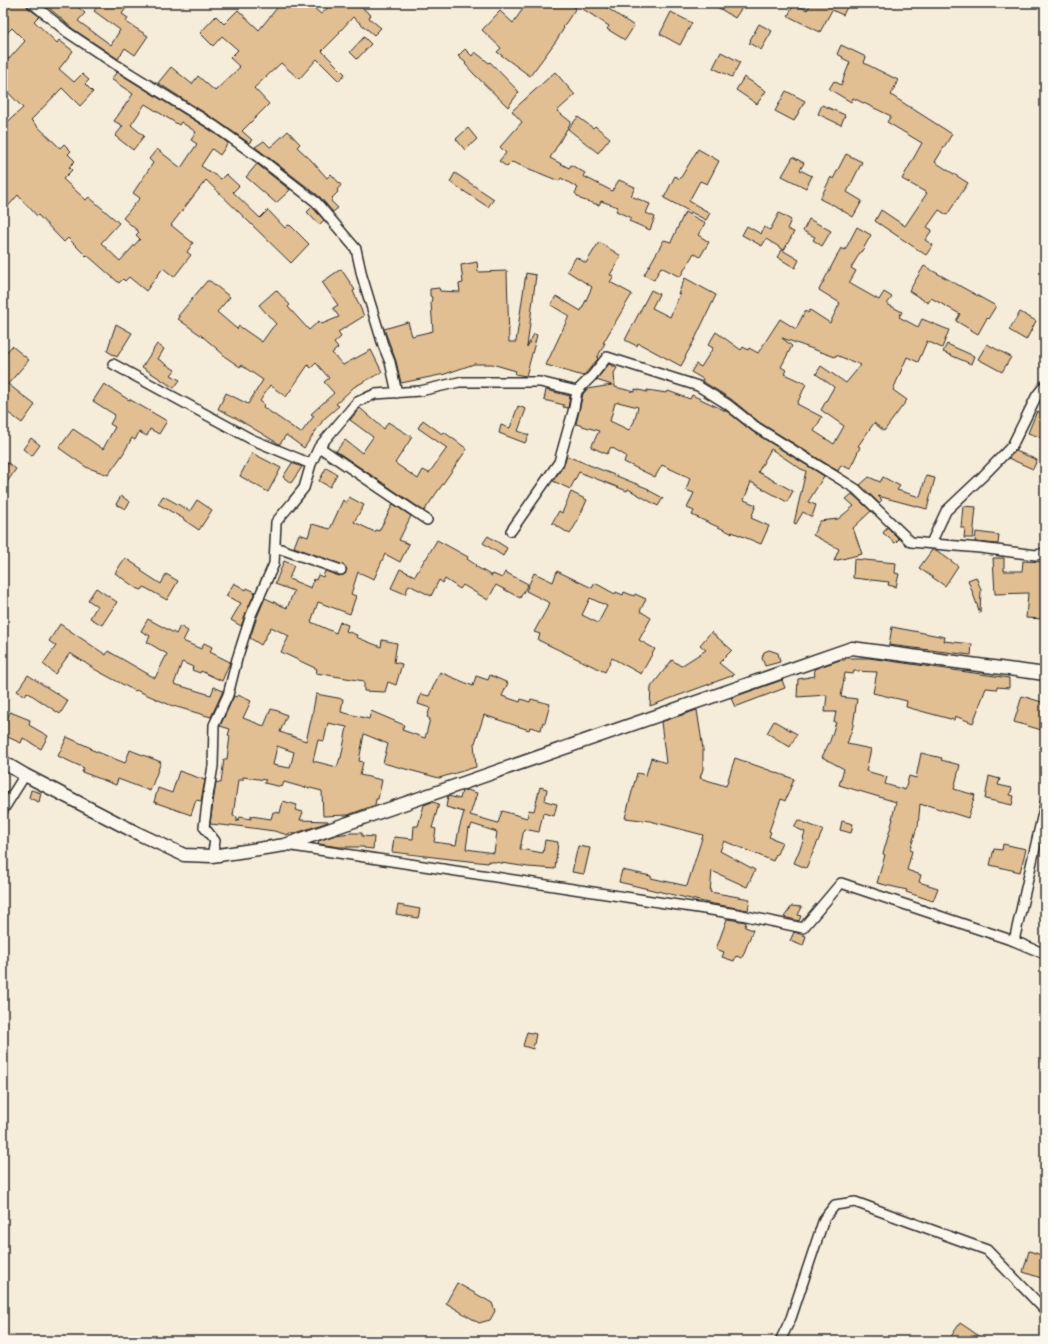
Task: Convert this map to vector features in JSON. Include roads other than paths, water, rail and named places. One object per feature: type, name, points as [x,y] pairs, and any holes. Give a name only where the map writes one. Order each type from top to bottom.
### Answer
[{"type":"street","points":[[32,3],[67,32],[114,64],[213,125],[258,157],[316,202],[356,249],[362,276],[383,345],[390,362],[398,393]]},
{"type":"street","points":[[511,531],[559,462],[574,408],[577,391],[592,376],[607,357],[698,386],[727,404],[756,427],[856,489],[911,542],[1036,555],[1045,553]]},
{"type":"street","points":[[113,364],[251,438],[311,464]]},
{"type":"street","points":[[212,856],[215,841],[204,827],[213,766],[214,725],[228,695],[236,659],[251,615],[274,564],[276,522],[304,488],[311,464],[319,447],[357,402],[375,394],[420,391],[459,382],[540,382],[577,391]]},
{"type":"street","points":[[930,543],[946,511],[1012,446],[1037,395],[1045,385]]},
{"type":"street","points":[[319,447],[427,520]]},
{"type":"street","points":[[275,547],[341,570]]},
{"type":"street","points":[[3,762],[25,775],[184,856],[212,856],[285,845],[852,648],[1045,674]]},
{"type":"street","points":[[3,810],[25,775]]},
{"type":"street","points":[[1014,941],[1045,804]]},
{"type":"street","points":[[285,845],[737,914],[803,928],[841,883],[1014,941],[1045,954]]},
{"type":"street","points":[[780,1341],[791,1318],[824,1219],[834,1205],[855,1202],[987,1250],[1045,1310]]}]
